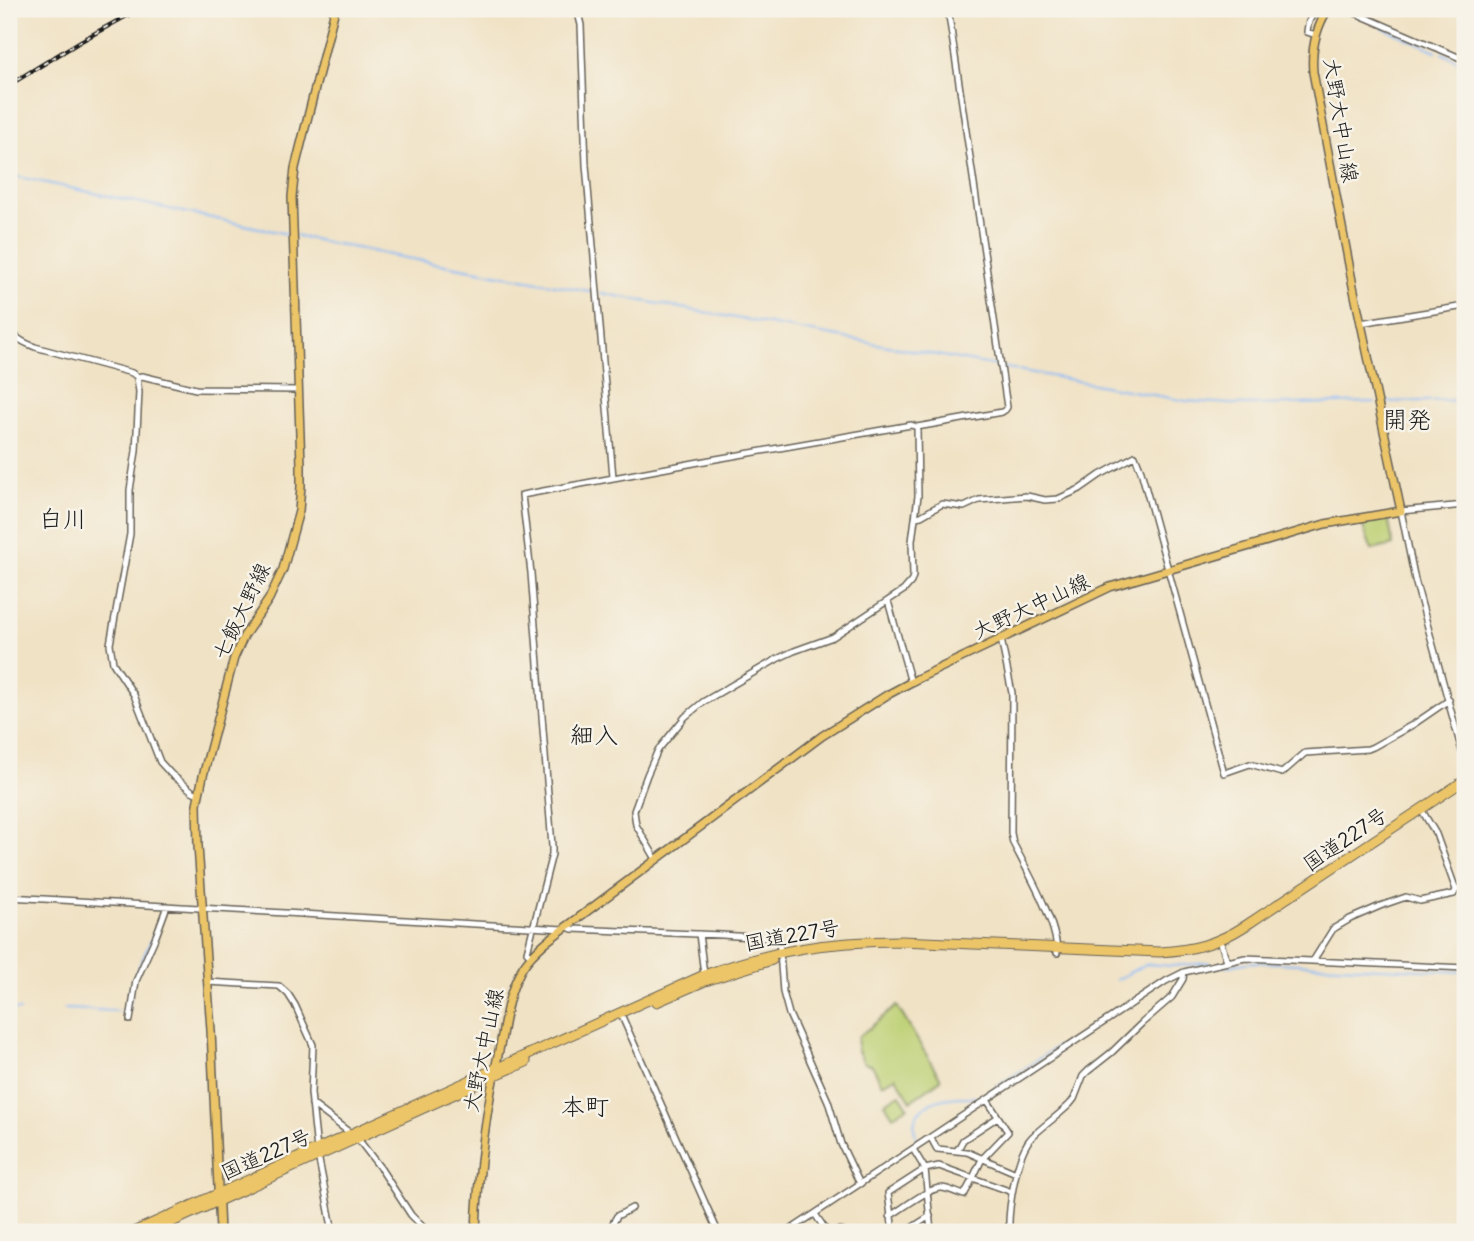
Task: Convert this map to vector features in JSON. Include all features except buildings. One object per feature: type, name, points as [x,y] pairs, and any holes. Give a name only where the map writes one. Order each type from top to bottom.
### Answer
[{"type":"highway","name":"国道227号","points":[[1422,811],[1465,780]]},
{"type":"highway","name":"国道227号","points":[[150,1232],[356,1136],[423,1101],[494,1073],[744,961],[860,941],[1160,952],[1186,950],[1221,942],[1465,786]]},
{"type":"highway","name":"国道227号","points":[[133,1232],[218,1198]]},
{"type":"main road","name":"七飯大野線","points":[[220,1232],[196,817],[198,794],[234,658],[244,636],[270,599],[277,584],[299,511],[301,486],[292,197],[295,169],[335,9]]},
{"type":"main road","name":"大野大中山線","points":[[476,1232],[482,1146],[494,1073],[513,987],[531,956],[564,928],[822,736],[911,683],[1110,587],[1325,524],[1401,511],[1360,323],[1315,86],[1312,62],[1316,35],[1328,9]]},
{"type":"street","points":[[577,9],[581,25],[586,165],[613,477]]},
{"type":"street","points":[[531,956],[527,952],[552,846],[531,573],[522,495],[911,425],[917,428],[1005,410],[1007,402],[948,9]]},
{"type":"street","points":[[1316,35],[1307,32],[1311,15],[1318,9]]},
{"type":"street","points":[[1350,10],[1465,60]]},
{"type":"street","points":[[9,259],[12,278],[9,292]]},
{"type":"street","points":[[1360,323],[1465,306]]},
{"type":"street","points":[[9,316],[13,334],[21,341],[132,373],[137,377],[139,392],[136,451],[130,490],[130,534],[110,644],[111,656],[115,669],[134,695],[160,762],[198,794]]},
{"type":"street","points":[[137,377],[196,389],[298,390]]},
{"type":"street","points":[[656,859],[636,825],[634,811],[658,750],[685,717],[703,702],[777,659],[833,637],[904,590],[913,576],[912,541],[918,496],[917,428]]},
{"type":"street","points":[[916,517],[942,504],[964,506],[979,500],[1027,496],[1045,500],[1058,499],[1135,456],[1224,773],[1250,764],[1280,773],[1305,753],[1368,749],[1449,700]]},
{"type":"street","points":[[1465,505],[1401,511],[1415,580],[1465,762]]},
{"type":"street","points":[[888,601],[911,683]]},
{"type":"street","points":[[1001,639],[1012,693],[1012,839],[1045,907],[1057,942],[1057,950]]},
{"type":"street","points":[[1422,811],[1436,834],[1457,890]]},
{"type":"street","points":[[1313,961],[1334,929],[1350,919],[1406,897],[1420,901],[1454,894],[1465,888]]},
{"type":"street","points":[[9,897],[417,922],[779,939],[783,992],[789,1014],[828,1101],[841,1144],[860,1184]]},
{"type":"street","points":[[130,1020],[135,981],[167,906]]},
{"type":"street","points":[[699,934],[705,978]]},
{"type":"street","points":[[1221,942],[1227,961]]},
{"type":"street","points":[[787,1232],[1166,981],[1184,972],[1245,958],[1465,968]]},
{"type":"street","points":[[1009,1232],[1009,1211],[1016,1173],[1029,1140],[1070,1104],[1088,1071],[1172,997],[1183,979],[1184,972]]},
{"type":"street","points":[[207,982],[279,986],[288,993],[301,1016],[313,1045],[312,1104],[333,1232]]},
{"type":"street","points":[[621,1015],[718,1232]]},
{"type":"street","points":[[890,1216],[928,1192],[941,1188],[964,1195],[982,1159],[1008,1132],[987,1100]]},
{"type":"street","points":[[312,1104],[356,1136],[382,1169],[411,1215],[428,1232]]},
{"type":"street","points":[[957,1151],[962,1140],[998,1117]]},
{"type":"street","points":[[931,1138],[937,1149],[967,1152],[1016,1173]]},
{"type":"street","points":[[913,1149],[925,1168],[930,1232]]},
{"type":"street","points":[[893,1232],[888,1193],[925,1168],[939,1166],[1012,1192]]},
{"type":"street","points":[[608,1232],[617,1216],[632,1208]]},
{"type":"street","points":[[815,1214],[827,1232]]},
{"type":"street","points":[[905,1232],[930,1216]]},
{"type":"street","points":[[834,1232],[844,1232]]},
{"type":"green space","points":[[1388,516],[1393,545],[1372,550],[1361,522]]},
{"type":"green space","points":[[897,1006],[941,1079],[911,1101],[896,1077],[882,1084],[872,1065],[864,1063],[857,1049],[858,1037]]},
{"type":"green space","points":[[900,1094],[908,1107],[893,1116],[885,1103]]},
{"type":"waterway","points":[[1382,27],[1436,51]]},
{"type":"waterway","points":[[1442,53],[1465,64]]},
{"type":"waterway","points":[[9,175],[292,235]]},
{"type":"waterway","points":[[297,236],[595,292]]},
{"type":"waterway","points":[[600,293],[1186,401],[1246,405],[1375,402]]},
{"type":"waterway","points":[[1381,402],[1465,400]]},
{"type":"waterway","points":[[130,1002],[131,985],[156,929]]},
{"type":"waterway","points":[[1219,966],[1255,962],[1465,972]]},
{"type":"waterway","points":[[1116,980],[1146,964],[1172,966],[1210,963]]},
{"type":"waterway","points":[[122,1011],[127,1011],[130,1007]]},
{"type":"waterway","points":[[65,1009],[92,1010]]},
{"type":"waterway","points":[[9,1010],[20,1010]]},
{"type":"waterway","points":[[95,1010],[118,1011]]},
{"type":"waterway","points":[[917,1140],[914,1127],[923,1108],[944,1099],[980,1098],[1058,1046]]},
{"type":"railway","points":[[9,85],[139,9]]},
{"type":"district","name":"開発","points":[[1407,419]]},
{"type":"district","name":"白川","points":[[63,518]]},
{"type":"district","name":"細入","points":[[594,734]]},
{"type":"district","name":"本町","points":[[585,1106]]}]
